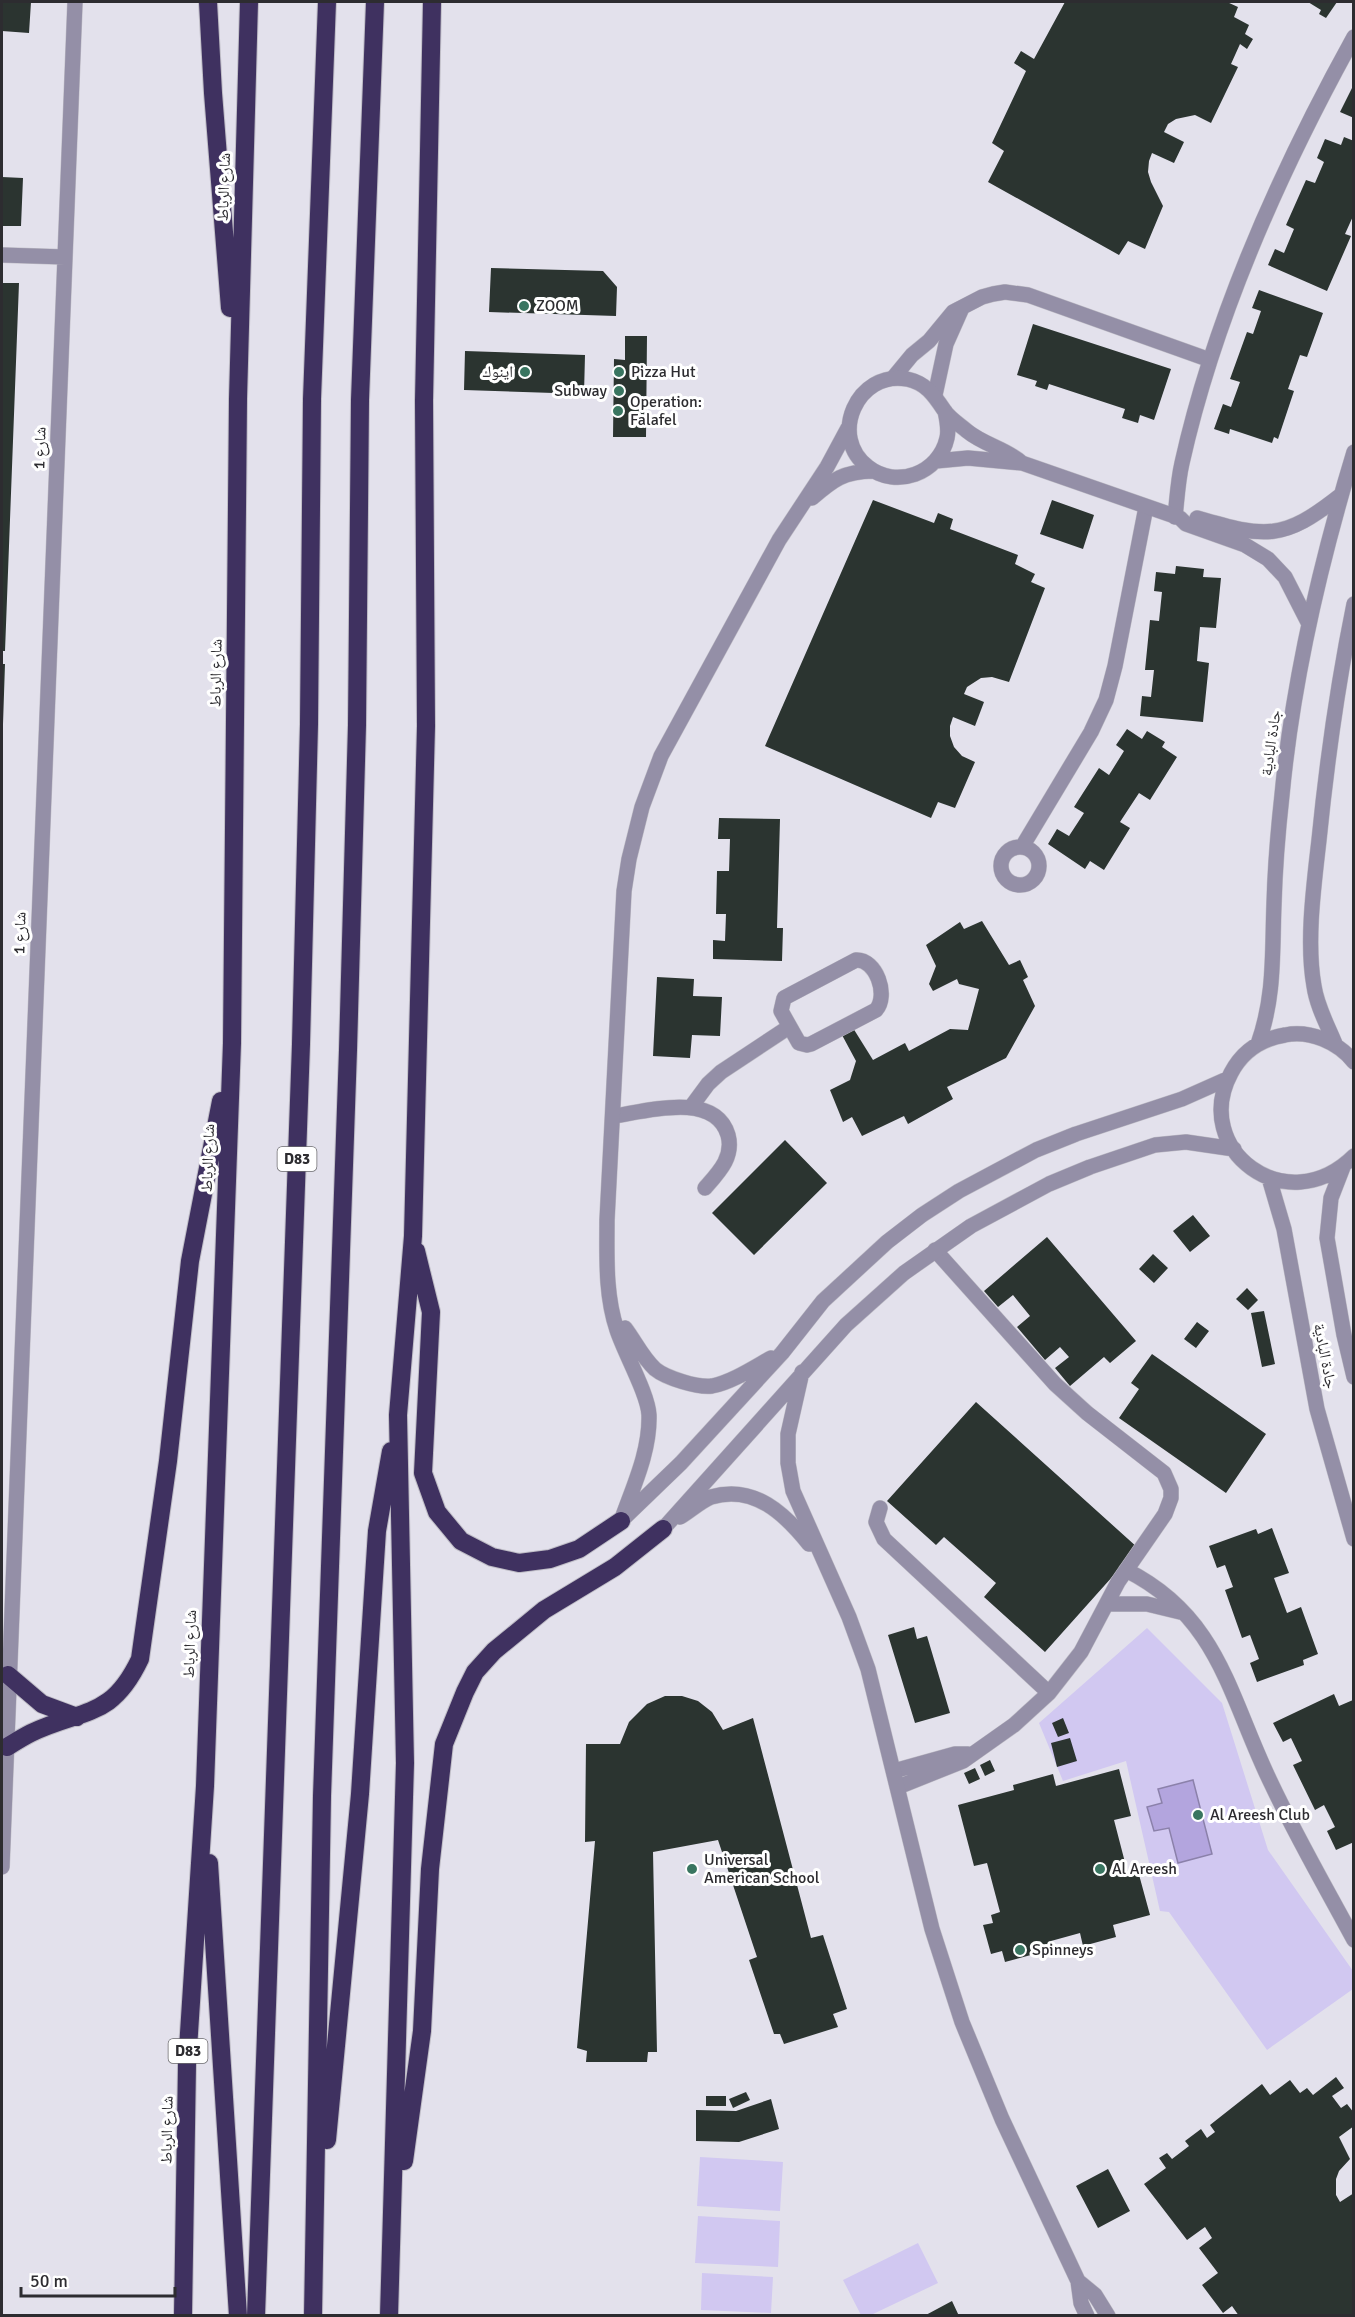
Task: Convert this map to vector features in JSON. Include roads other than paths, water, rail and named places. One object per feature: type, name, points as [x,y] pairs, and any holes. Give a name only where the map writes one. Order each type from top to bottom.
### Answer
[{"type":"highway","points":[[208,2],[213,93],[238,399]]},
{"type":"highway","name":"شارع الرباط","points":[[183,2316],[187,2064],[205,1786],[232,1043],[238,399],[249,2]]},
{"type":"highway","name":"D83","points":[[256,2316],[301,1044],[309,724],[312,399],[327,2]]},
{"type":"highway","points":[[313,2316],[322,1796],[348,1050],[357,726],[360,400],[375,2]]},
{"type":"highway","points":[[389,2316],[405,1751],[398,1415],[412,1236],[426,726],[424,401],[432,2]]},
{"type":"highway","points":[[6,1747],[32,1732],[93,1712],[121,1691],[132,1676],[140,1659],[168,1461],[190,1261],[232,1043]]},
{"type":"highway","points":[[412,1236],[431,1312],[423,1473],[437,1512],[461,1541],[492,1557],[519,1563],[550,1559],[579,1549],[621,1521]]},
{"type":"highway","points":[[314,2276],[360,1794],[377,1531],[398,1415]]},
{"type":"highway","points":[[392,2243],[422,2031],[430,1869],[444,1744],[475,1672],[494,1651],[544,1610],[615,1567],[663,1529]]},
{"type":"highway","points":[[8,1675],[42,1704],[78,1717]]},
{"type":"highway","points":[[205,1786],[238,2316]]},
{"type":"street","name":"شارع 1","points":[[2,1867],[8,1675],[9,1469],[75,2]]},
{"type":"street","points":[[1177,518],[1182,464],[1210,360],[1275,194],[1353,37]]},
{"type":"street","points":[[2,255],[65,257]]},
{"type":"street","points":[[893,378],[912,355],[929,341],[950,315],[981,297],[1005,292],[1028,295],[1210,360]]},
{"type":"street","points":[[935,395],[946,344],[962,308]]},
{"type":"street","points":[[621,1521],[646,1448],[649,1413],[617,1329],[607,1269],[607,1220],[624,891],[628,859],[642,807],[662,756],[763,569],[827,467],[848,428],[852,410],[858,398],[873,384],[893,378],[916,382],[935,395],[945,411],[974,436],[1009,453],[1022,464]]},
{"type":"street","points":[[848,428],[855,453],[873,471],[886,477],[913,476],[936,461],[943,450],[948,424],[945,411]]},
{"type":"street","name":"جادة البادية","points":[[1258,1044],[1271,998],[1274,904],[1282,794],[1292,721],[1309,624],[1353,453]]},
{"type":"street","points":[[936,461],[968,458],[1022,464],[1177,518],[1190,526],[1245,546],[1268,559],[1291,587],[1309,624]]},
{"type":"street","points":[[798,510],[834,479],[850,473],[873,471]]},
{"type":"street","points":[[1177,518],[1192,517],[1238,530],[1255,532],[1282,530],[1306,520],[1341,495]]},
{"type":"street","points":[[1022,847],[1091,732],[1106,700],[1117,656],[1146,507]]},
{"type":"street","points":[[1336,1046],[1314,987],[1311,956],[1313,893],[1329,740],[1353,604]]},
{"type":"street","points":[[861,960],[870,965],[883,994],[876,1010],[807,1045],[799,1043],[789,1027],[780,1007],[784,998],[851,962],[861,960]]},
{"type":"street","points":[[691,1107],[708,1084],[721,1072],[789,1027]]},
{"type":"street","points":[[1348,1161],[1330,1175],[1308,1182],[1284,1182],[1269,1178],[1243,1161],[1233,1149],[1225,1129],[1221,1107],[1227,1079],[1240,1059],[1258,1044],[1281,1035],[1306,1034],[1322,1038],[1336,1046],[1353,1062]]},
{"type":"street","points":[[621,1521],[681,1463],[782,1353],[823,1301],[854,1270],[896,1235],[959,1191],[1036,1150],[1076,1134],[1164,1106],[1227,1079]]},
{"type":"street","points":[[614,1116],[691,1107],[711,1113],[720,1120],[729,1139],[727,1161],[705,1188]]},
{"type":"street","points":[[663,1529],[802,1372],[867,1305],[934,1250],[971,1226],[1049,1184],[1140,1149],[1155,1144],[1186,1142],[1233,1149]]},
{"type":"street","name":"جادة البادية","points":[[1348,1161],[1331,1198],[1327,1218],[1327,1238],[1353,1377]]},
{"type":"street","name":"جادة البادية","points":[[1269,1178],[1284,1229],[1317,1409],[1353,1539]]},
{"type":"street","points":[[898,1788],[959,1763],[1014,1725],[1049,1693],[1081,1652],[1126,1570],[1169,1506],[1171,1489],[1168,1480],[1157,1467],[1087,1413],[1054,1384],[934,1250]]},
{"type":"street","points":[[612,1309],[633,1342],[656,1370],[679,1381],[711,1386],[735,1377],[782,1353]]},
{"type":"street","points":[[802,1372],[788,1434],[788,1463],[798,1505],[853,1626],[868,1669],[932,1929],[962,2022],[998,2109],[1078,2281],[1087,2316]]},
{"type":"street","points":[[663,1529],[709,1498],[739,1495],[767,1503],[779,1511],[790,1521],[822,1561]]},
{"type":"street","points":[[880,1508],[876,1522],[884,1539],[1049,1693]]},
{"type":"street","points":[[1126,1570],[1158,1588],[1198,1628],[1214,1652],[1274,1790],[1353,1940]]},
{"type":"street","points":[[1107,1604],[1148,1604],[1183,1613]]},
{"type":"street","points":[[894,1771],[959,1754],[970,1754]]},
{"type":"street","points":[[1078,2281],[1095,2295],[1108,2316]]},
{"type":"place","name":"ZOOM","points":[[524,306]]},
{"type":"place","name":"اينوك","points":[[525,372]]},
{"type":"place","name":"Pizza Hut","points":[[619,372]]},
{"type":"place","name":"Subway","points":[[619,391]]},
{"type":"place","name":"Operation: Falafel","points":[[618,411]]},
{"type":"place","name":"Al Areesh Club","points":[[1198,1815]]},
{"type":"place","name":"Universal American School","points":[[692,1869]]},
{"type":"place","name":"Al Areesh","points":[[1100,1869]]},
{"type":"place","name":"Spinneys","points":[[1020,1950]]}]
